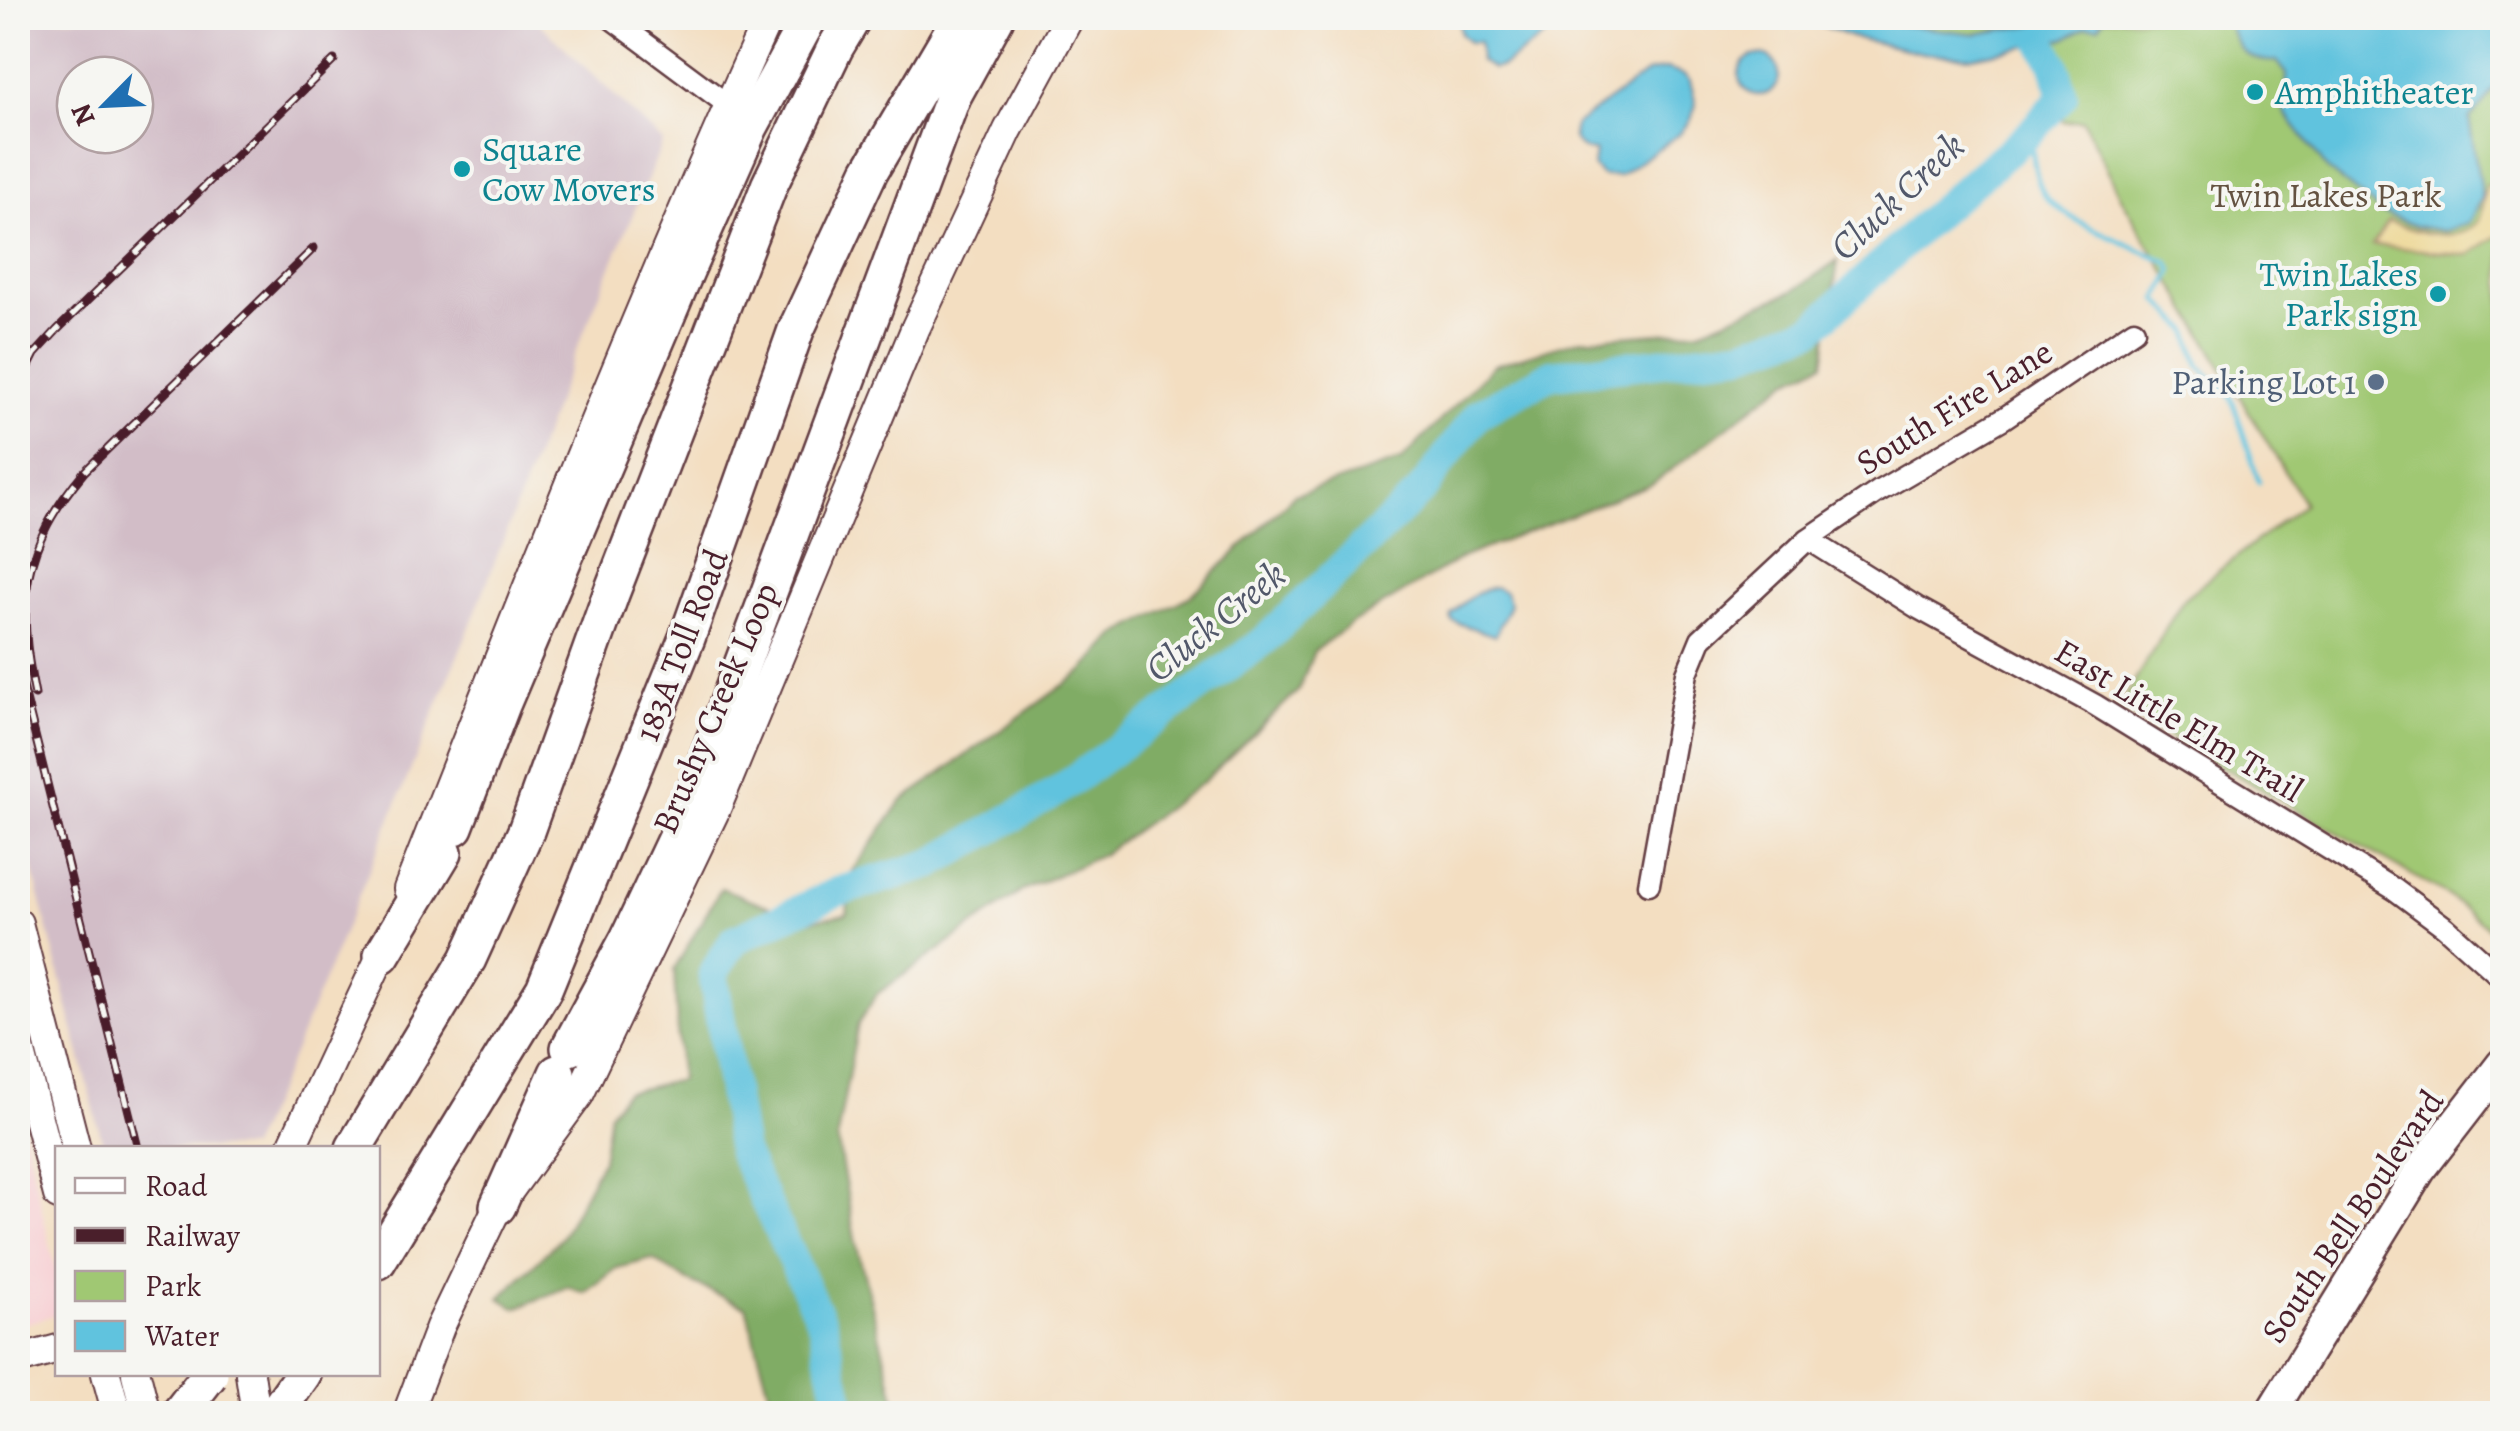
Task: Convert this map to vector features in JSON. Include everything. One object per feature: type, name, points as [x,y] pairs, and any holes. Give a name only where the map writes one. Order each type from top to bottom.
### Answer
[{"type":"highway","points":[[382,955],[449,840],[686,271],[750,126],[809,18]]},
{"type":"highway","points":[[355,1146],[468,958],[526,831],[610,594],[769,186],[853,18]]},
{"type":"highway","name":"183A Toll Road","points":[[380,1257],[544,988],[687,638],[796,330],[870,170],[960,18]]},
{"type":"highway","points":[[498,1206],[563,1060],[628,938],[686,816],[954,96],[996,18]]},
{"type":"highway","points":[[180,1414],[208,1376]]},
{"type":"highway","points":[[276,1414],[302,1376]]},
{"type":"main road","points":[[292,1146],[382,955],[521,602],[768,18]]},
{"type":"main road","name":"Brushy Creek Loop","points":[[407,1414],[440,1327],[498,1206],[579,1096],[716,809],[916,327],[1008,130],[1069,18]]},
{"type":"main road","points":[[18,923],[75,1146]]},
{"type":"main road","points":[[18,990],[27,1028],[56,1071]]},
{"type":"main road","points":[[18,1041],[55,1183]]},
{"type":"main road","name":"South Bell Boulevard","points":[[2270,1414],[2420,1170],[2502,1064]]},
{"type":"main road","points":[[18,1360],[55,1350]]},
{"type":"main road","points":[[107,1376],[117,1414]]},
{"type":"main road","points":[[122,1376],[132,1414]]},
{"type":"main road","points":[[136,1376],[146,1414]]},
{"type":"main road","points":[[250,1376],[256,1414]]},
{"type":"street","points":[[611,18],[728,105]]},
{"type":"street","name":"South Fire Lane","points":[[1650,884],[1687,673],[1701,639],[1808,539],[1880,491],[2004,418],[2134,330]]},
{"type":"street","name":"East Little Elm Trail","points":[[1808,539],[1918,608],[2095,705],[2332,849],[2446,927],[2502,978]]},
{"type":"shaded area","points":[[18,18],[534,18],[663,142],[573,358],[469,629],[287,1069],[251,1146],[103,1146],[18,813]]},
{"type":"shaded area","points":[[18,1107],[55,1266],[55,1315],[18,1326]]},
{"type":"green space","name":"Twin Lakes Park","points":[[1874,18],[2502,18],[2502,939],[2447,895],[2119,708],[2184,598],[2304,504],[2122,199],[2083,120],[2064,122],[2033,43],[2014,27],[1976,34]]},
{"type":"green space","points":[[1838,260],[1824,363],[1788,380],[1654,483],[1463,557],[1351,624],[1314,651],[1299,690],[1203,782],[1100,856],[1022,891],[877,994],[858,1024],[837,1137],[855,1239],[899,1413],[775,1413],[746,1307],[688,1281],[652,1259],[617,1268],[585,1293],[568,1287],[516,1308],[500,1298],[561,1238],[602,1160],[609,1113],[626,1092],[680,1080],[674,970],[721,888],[806,921],[847,914],[851,874],[901,802],[1083,671],[1116,635],[1191,596],[1294,495],[1401,461],[1494,365],[1581,339],[1700,330],[1793,291]]},
{"type":"sand","points":[[2486,185],[2502,186],[2502,233],[2468,255],[2373,245],[2388,221],[2450,235],[2473,227],[2480,218]]},
{"type":"water","points":[[1459,18],[1571,18],[1493,69],[1480,61],[1479,42],[1469,42],[1460,34]]},
{"type":"water","points":[[1804,18],[1874,18],[1976,34],[2032,25],[2048,18],[2104,18],[2099,26],[2086,27],[2064,39],[1972,57],[1923,53],[1851,37]]},
{"type":"water","points":[[2226,18],[2502,18],[2500,73],[2490,94],[2469,119],[2482,198],[2468,224],[2444,231],[2415,226],[2383,213],[2328,170],[2285,113],[2287,74],[2277,61],[2257,59],[2243,51]]},
{"type":"water","points":[[1759,55],[1773,61],[1779,75],[1773,89],[1759,95],[1745,89],[1739,75],[1745,61]]},
{"type":"water","points":[[1667,69],[1690,81],[1696,104],[1691,120],[1679,134],[1619,176],[1602,176],[1593,166],[1595,151],[1576,144],[1576,124],[1647,73]]},
{"type":"water","points":[[1495,587],[1505,592],[1510,604],[1495,636],[1452,621],[1451,615],[1465,601]]},
{"type":"waterway","name":"Cluck Creek","points":[[843,1414],[822,1323],[742,1152],[713,974],[734,940],[837,892],[932,864],[1058,791],[1265,640],[1420,492],[1478,414],[1552,374],[1742,353],[1812,329],[2030,133],[2063,96],[2055,65],[2041,40]]},
{"type":"waterway","points":[[2030,133],[2038,180],[2052,204],[2082,223],[2168,262],[2173,270],[2158,300],[2188,330],[2199,365],[2231,396],[2259,482]]},
{"type":"railway","points":[[18,388],[35,354],[57,330],[334,60]]},
{"type":"railway","points":[[35,695],[26,631],[29,577],[47,525],[63,499],[84,472],[314,248]]},
{"type":"railway","points":[[22,683],[138,1146]]},
{"type":"railway","points":[[194,1376],[204,1414]]},
{"type":"place","name":"Amphitheater","points":[[2255,92]]},
{"type":"place","name":"Square Cow Movers","points":[[462,169]]},
{"type":"place","name":"Twin Lakes Park sign","points":[[2438,294]]},
{"type":"place","name":"Parking Lot 1","points":[[2376,382]]}]
